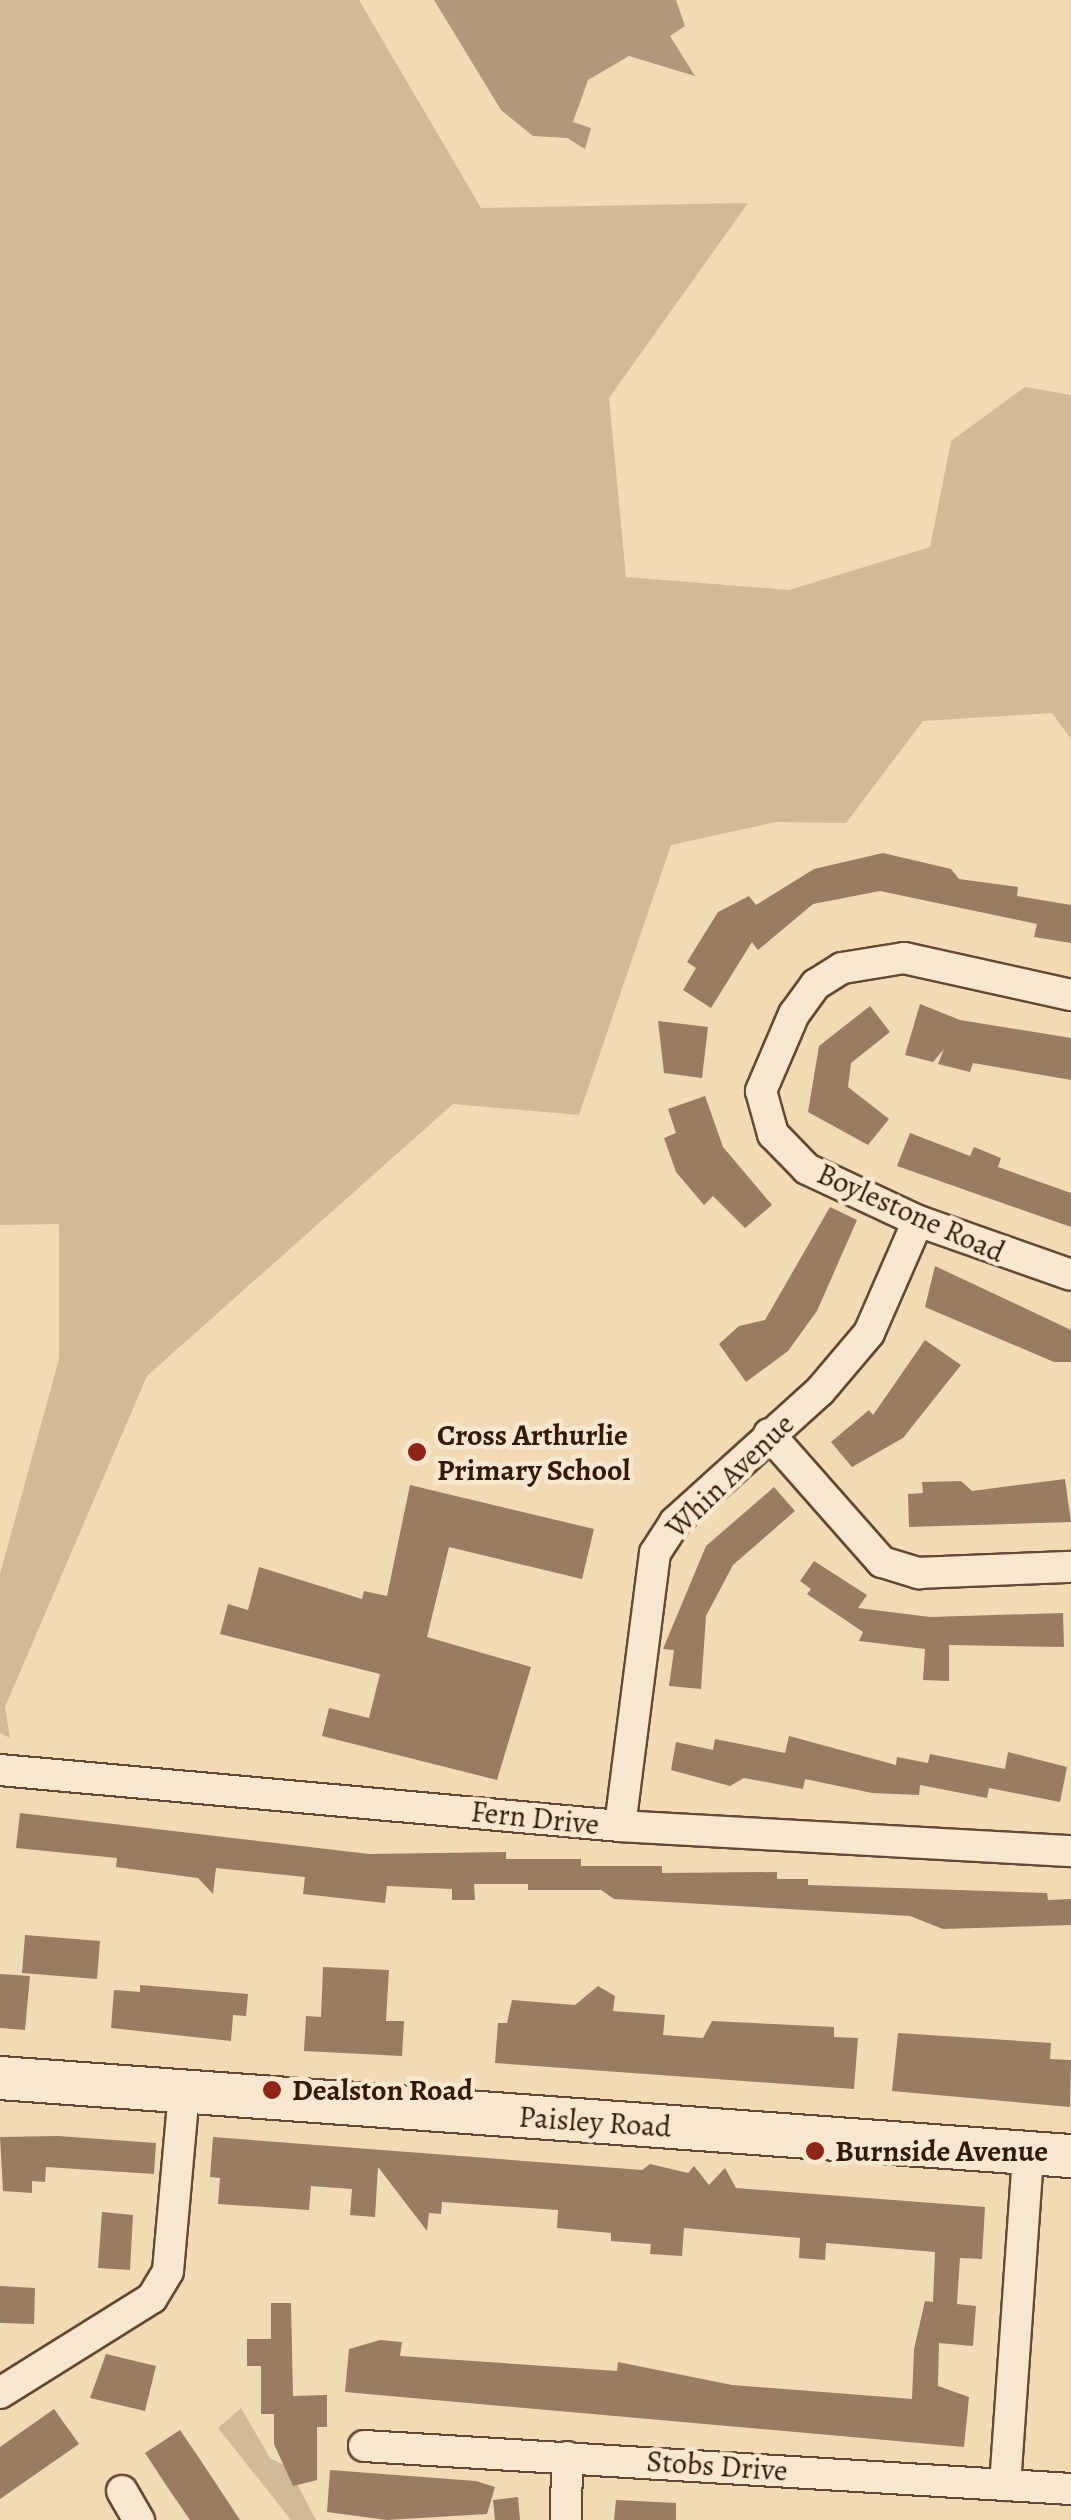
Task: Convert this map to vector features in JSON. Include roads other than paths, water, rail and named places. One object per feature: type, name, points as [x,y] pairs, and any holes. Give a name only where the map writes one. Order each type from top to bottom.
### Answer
[{"type":"main road","name":"Paisley Road","points":[[0,2078],[1071,2156]]},
{"type":"street","name":"Boylestone Road","points":[[1071,994],[874,959],[816,984],[794,1014],[761,1091],[773,1134],[807,1169],[918,1221],[1071,1275]]},
{"type":"street","name":"Whin Avenue","points":[[620,1826],[656,1554],[674,1522],[770,1434],[869,1334],[918,1221]]},
{"type":"street","points":[[770,1434],[882,1562],[919,1573],[1071,1567]]},
{"type":"street","name":"Fern Drive","points":[[0,1770],[620,1826],[1071,1851]]},
{"type":"street","points":[[0,2393],[152,2298],[168,2272],[184,2093]]},
{"type":"street","points":[[1005,2485],[1028,2152]]},
{"type":"street","name":"Stobs Drive","points":[[364,2446],[1071,2489]]},
{"type":"street","points":[[566,2520],[567,2457]]},
{"type":"street","points":[[122,2491],[139,2520]]},
{"type":"place","name":"Cross Arthurlie Primary School","points":[[417,1452]]},
{"type":"place","name":"Dealston Road","points":[[272,2090]]},
{"type":"place","name":"Burnside Avenue","points":[[815,2151]]}]
